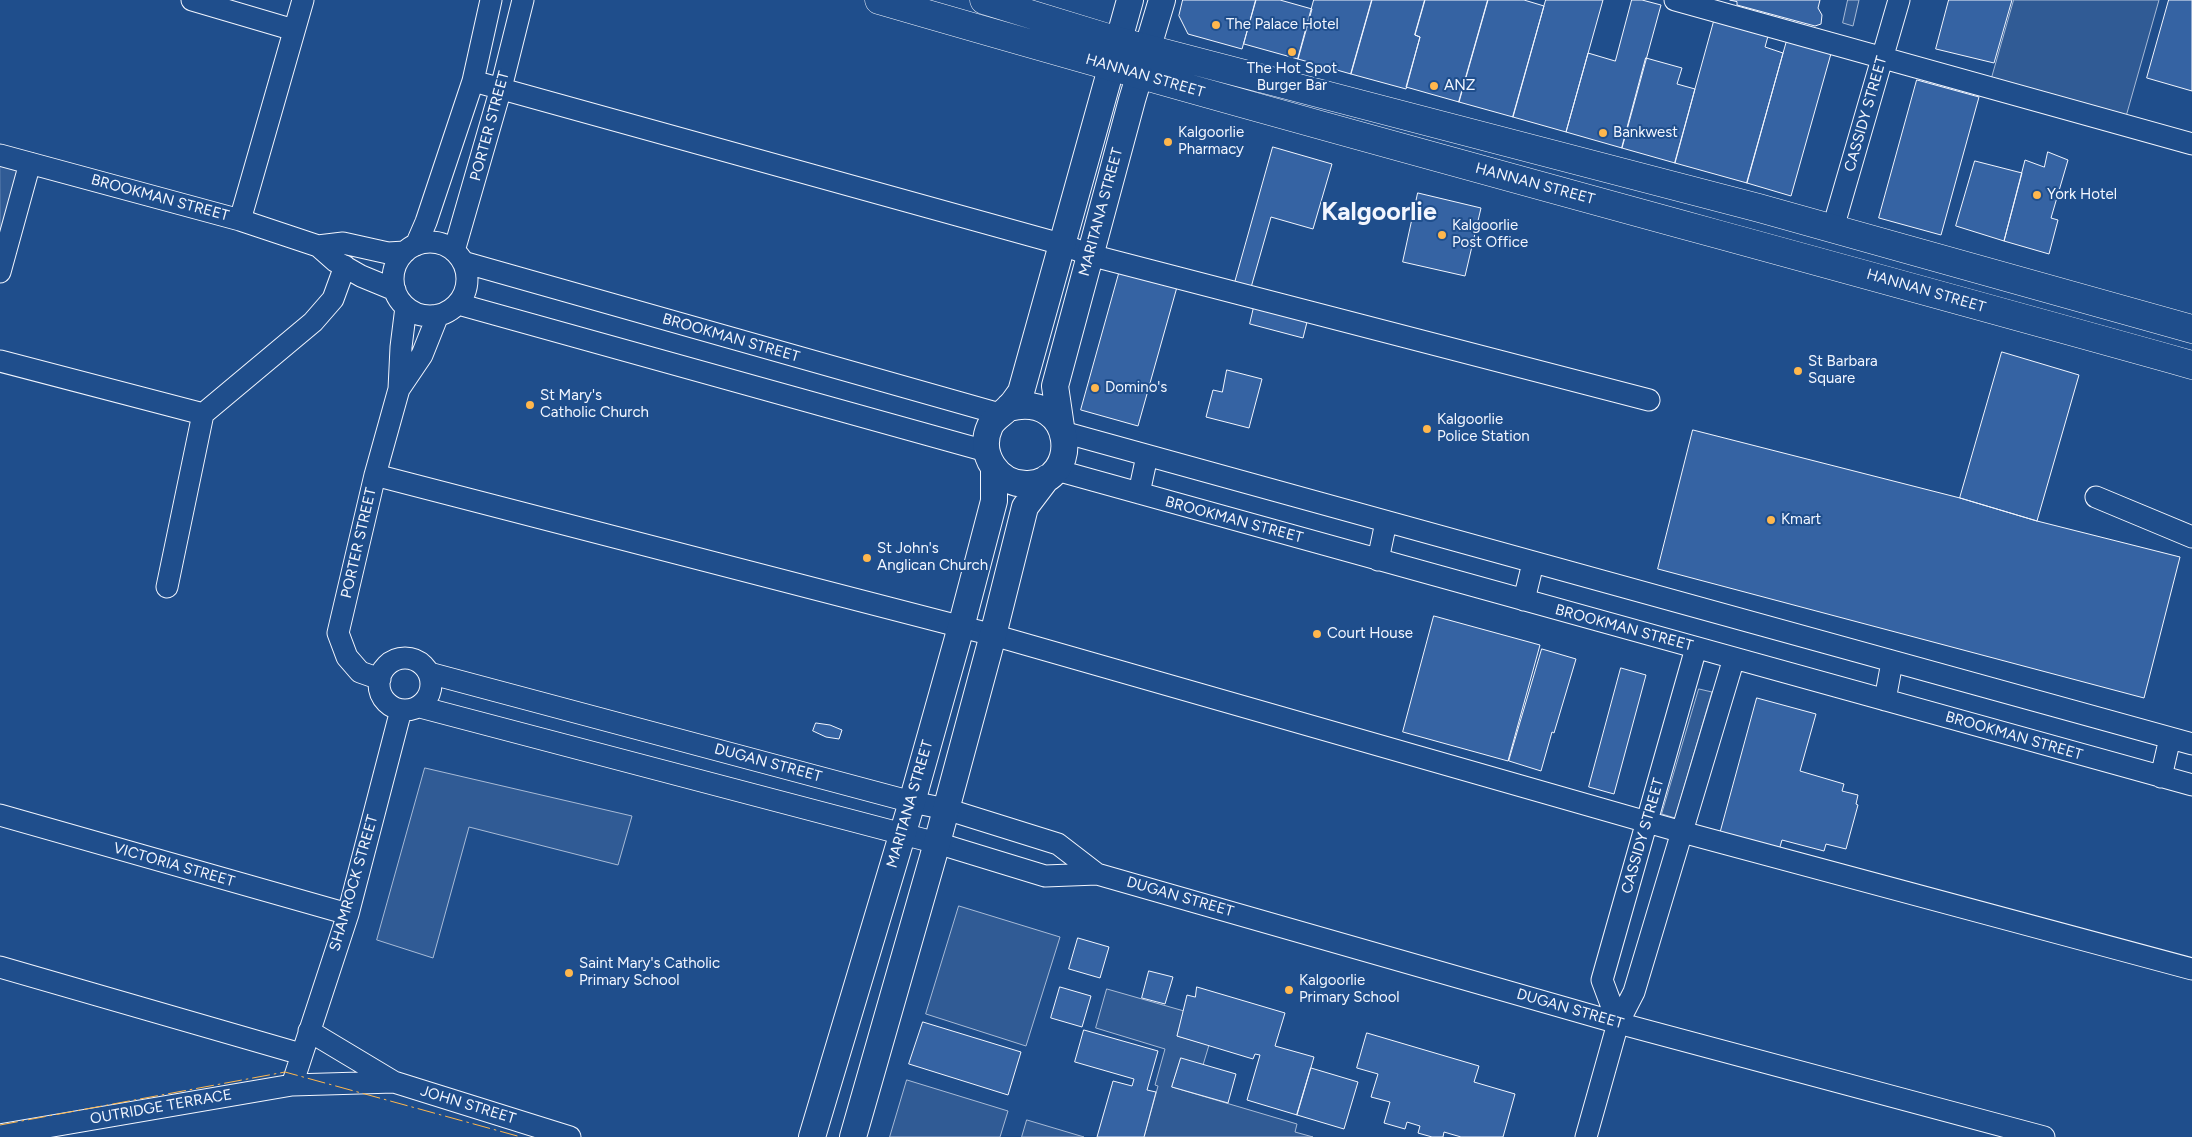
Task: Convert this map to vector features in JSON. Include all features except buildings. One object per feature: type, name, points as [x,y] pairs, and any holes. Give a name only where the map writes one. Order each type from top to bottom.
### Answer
[{"type":"highway","name":"HANNAN STREET","points":[[879,0],[1110,67],[2192,365]]},
{"type":"highway","name":"HANNAN STREET","points":[[984,0],[1118,41],[1833,228],[2192,329]]},
{"type":"main road","name":"MARITANA STREET","points":[[1004,411],[1021,392],[1060,244],[1130,0]]},
{"type":"main road","name":"MARITANA STREET","points":[[1062,429],[1054,386],[1139,75],[1162,0]]},
{"type":"main road","points":[[853,1137],[937,843],[1025,507],[1051,474],[1062,459],[1065,441],[1062,429],[1048,412],[1036,406],[1022,404],[1004,411],[991,425],[986,438],[990,460],[1006,479],[1019,484],[1034,484],[1051,474]]},
{"type":"main road","name":"MARITANA STREET","points":[[812,1137],[912,802],[961,627],[994,501],[990,460]]},
{"type":"street","points":[[192,0],[294,30]]},
{"type":"street","points":[[240,220],[303,0]]},
{"type":"street","name":"PORTER STREET","points":[[410,249],[426,222],[473,81],[491,0]]},
{"type":"street","name":"PORTER STREET","points":[[458,257],[523,0]]},
{"type":"street","points":[[1675,0],[2192,144]]},
{"type":"street","name":"CASSIDY STREET","points":[[1833,228],[1899,0]]},
{"type":"street","points":[[473,81],[1060,244],[1090,255],[1648,400]]},
{"type":"street","name":"BROOKMAN STREET","points":[[0,155],[240,220],[318,246],[360,276],[401,298]]},
{"type":"street","points":[[0,272],[30,163]]},
{"type":"street","points":[[429,242],[443,244],[458,257],[467,275],[466,289],[458,304],[438,316],[424,316],[401,298],[394,276],[397,263],[410,249],[429,242]]},
{"type":"street","name":"BROOKMAN STREET","points":[[318,246],[343,243],[388,253],[410,249]]},
{"type":"street","name":"BROOKMAN STREET","points":[[458,257],[1004,411]]},
{"type":"street","points":[[167,587],[203,414],[313,322],[333,299],[345,266]]},
{"type":"street","name":"PORTER STREET","points":[[380,679],[360,672],[347,657],[338,633],[375,475],[399,389],[401,298]]},
{"type":"street","points":[[458,304],[990,460]]},
{"type":"street","name":"PORTER STREET","points":[[399,389],[422,355],[438,316]]},
{"type":"street","points":[[0,361],[203,414]]},
{"type":"street","points":[[1062,429],[1147,456],[2192,744]]},
{"type":"street","points":[[1139,493],[1147,456]]},
{"type":"street","name":"BROOKMAN STREET","points":[[1051,474],[1139,493],[2192,785]]},
{"type":"street","points":[[375,475],[993,635],[1682,832],[2192,968]]},
{"type":"street","points":[[2096,497],[2192,537]]},
{"type":"street","points":[[1378,560],[1386,522]]},
{"type":"street","points":[[1524,600],[1533,562]]},
{"type":"street","name":"CASSIDY STREET","points":[[1618,1023],[1602,980],[1696,648]]},
{"type":"street","points":[[1586,1137],[1618,1023],[1634,992],[1734,658]]},
{"type":"street","points":[[409,659],[421,663],[429,673],[431,691],[410,708],[388,704],[381,692],[380,679],[386,667],[396,660],[409,659]]},
{"type":"street","points":[[1885,700],[1892,662]]},
{"type":"street","name":"DUGAN STREET","points":[[429,673],[912,802],[946,809],[1058,844],[1097,874]]},
{"type":"street","name":"DUGAN STREET","points":[[410,708],[937,843],[1044,876],[1097,874],[1618,1023],[2044,1137]]},
{"type":"street","name":"SHAMROCK STREET","points":[[301,1054],[348,914],[410,708]]},
{"type":"street","points":[[2162,777],[2170,738]]},
{"type":"street","name":"VICTORIA STREET","points":[[0,815],[348,914]]},
{"type":"street","points":[[0,967],[301,1054],[292,1085]]},
{"type":"street","name":"JOHN STREET","points":[[309,1032],[394,1082],[570,1137]]},
{"type":"street","name":"JOHN STREET","points":[[292,1085],[394,1082]]},
{"type":"street","name":"OUTRIDGE TERRACE","points":[[0,1135],[292,1085]]},
{"type":"shaded area","points":[[1848,0],[1859,0],[1853,26],[1843,23]]},
{"type":"shaded area","points":[[2014,0],[2159,0],[2125,120],[1991,81]]},
{"type":"shaded area","points":[[0,155],[30,163],[0,272]]},
{"type":"shaded area","points":[[1699,689],[1712,692],[1675,818],[1662,814]]},
{"type":"shaded area","points":[[425,768],[632,816],[618,865],[469,827],[433,958],[377,940]]},
{"type":"shaded area","points":[[959,906],[1060,937],[1026,1046],[926,1014]]},
{"type":"shaded area","points":[[1107,989],[1184,1011],[1177,1036],[1209,1045],[1203,1065],[1181,1059],[1172,1087],[1297,1124],[1295,1132],[1313,1137],[1144,1137],[1158,1086],[1155,1085],[1165,1049],[1096,1028]]},
{"type":"shaded area","points":[[907,1080],[1008,1111],[1000,1137],[890,1137]]},
{"type":"shaded area","points":[[1027,1120],[1084,1137],[1022,1137]]},
{"type":"power","points":[[0,1125],[285,1072],[521,1137]]},
{"type":"place","name":"The Palace Hotel","points":[[1216,25]]},
{"type":"place","name":"The Hot Spot Burger Bar","points":[[1292,52]]},
{"type":"place","name":"ANZ","points":[[1434,86]]},
{"type":"place","name":"Bankwest","points":[[1603,133]]},
{"type":"place","name":"Kalgoorlie Pharmacy","points":[[1168,142]]},
{"type":"place","name":"York Hotel","points":[[2037,195]]},
{"type":"place","name":"Kalgoorlie Post Office","points":[[1442,235]]},
{"type":"place","name":"St Barbara Square","points":[[1798,371]]},
{"type":"place","name":"Domino's","points":[[1095,388]]},
{"type":"place","name":"St Mary's Catholic Church","points":[[530,405]]},
{"type":"place","name":"Kalgoorlie Police Station","points":[[1427,429]]},
{"type":"place","name":"Kmart","points":[[1771,520]]},
{"type":"place","name":"St John's Anglican Church","points":[[867,558]]},
{"type":"place","name":"Court House","points":[[1317,634]]},
{"type":"place","name":"Saint Mary's Catholic Primary School","points":[[569,973]]},
{"type":"place","name":"Kalgoorlie Primary School","points":[[1289,990]]},
{"type":"district","name":"Kalgoorlie","points":[[1379,213]]}]
